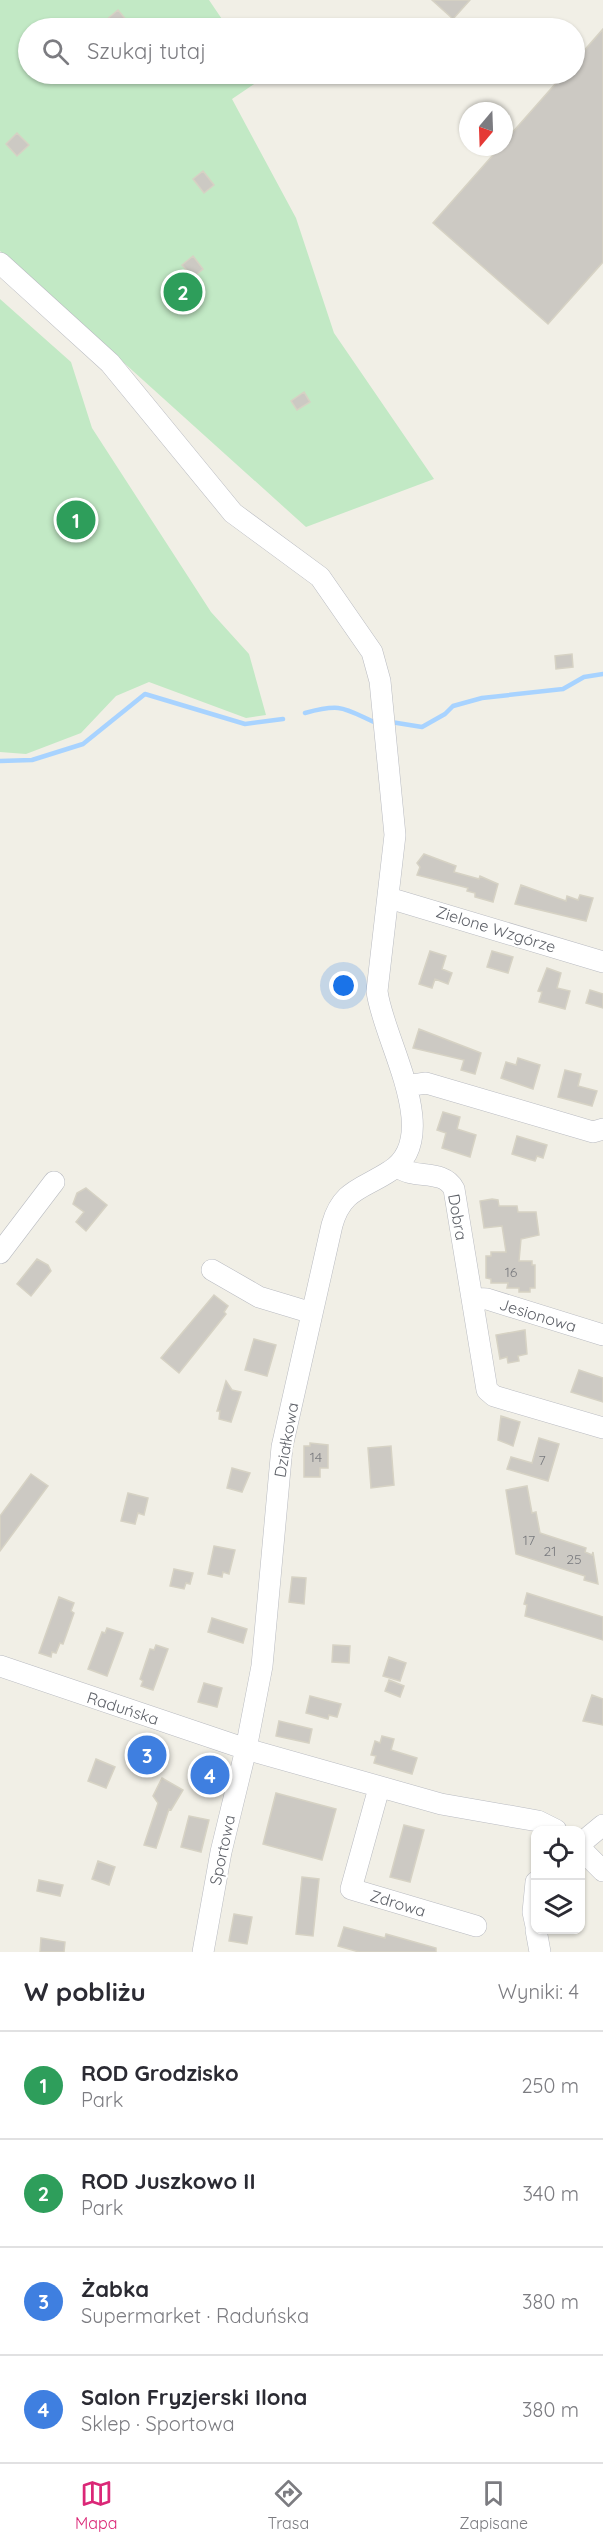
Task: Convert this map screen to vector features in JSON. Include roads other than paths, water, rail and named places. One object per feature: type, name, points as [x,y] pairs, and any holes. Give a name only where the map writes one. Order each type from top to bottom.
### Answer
[{"type":"street","points":[[0,263],[110,363],[233,513],[320,577],[372,652],[380,681],[395,835],[377,991],[380,1010],[405,1086],[413,1131],[409,1148],[398,1167]]},
{"type":"street","name":"Zielone Wzgórze","points":[[389,898],[603,962]]},
{"type":"street","points":[[405,1086],[426,1083],[593,1132],[603,1129]]},
{"type":"street","name":"Dobra","points":[[398,1167],[409,1173],[440,1178],[451,1184],[484,1380],[490,1393],[603,1428]]},
{"type":"street","name":"Działkowa","points":[[246,1749],[262,1666],[282,1447],[334,1219],[339,1205],[357,1189],[398,1167]]},
{"type":"street","points":[[0,1253],[54,1182]]},
{"type":"street","points":[[212,1270],[259,1296],[312,1313]]},
{"type":"street","name":"Jesionowa","points":[[472,1298],[487,1299],[603,1335]]},
{"type":"street","name":"Raduńska","points":[[0,1666],[246,1749]]},
{"type":"street","points":[[246,1749],[441,1804],[538,1821],[548,1826]]},
{"type":"street","name":"Sportowa","points":[[203,1952],[220,1852],[246,1749]]},
{"type":"street","name":"Zdrowa","points":[[379,1788],[351,1889],[476,1926]]},
{"type":"street","points":[[585,1841],[603,1824]]},
{"type":"street","points":[[585,1851],[603,1871]]},
{"type":"street","points":[[537,1934],[540,1952]]},
{"type":"waterway","points":[[391,722],[422,727],[445,714],[453,706],[482,698],[563,689],[584,677],[603,674]]},
{"type":"waterway","points":[[0,761],[32,760],[83,744],[145,694],[245,724],[283,719]]},
{"type":"waterway","points":[[305,713],[335,708],[376,723]]},
{"type":"place","name":"ROD Juszkowo II","points":[[183,292]]},
{"type":"place","name":"ROD Grodzisko","points":[[76,520]]},
{"type":"place","name":"Żabka","points":[[147,1755]]},
{"type":"place","name":"Salon Fryzjerski Ilona","points":[[210,1775]]}]
